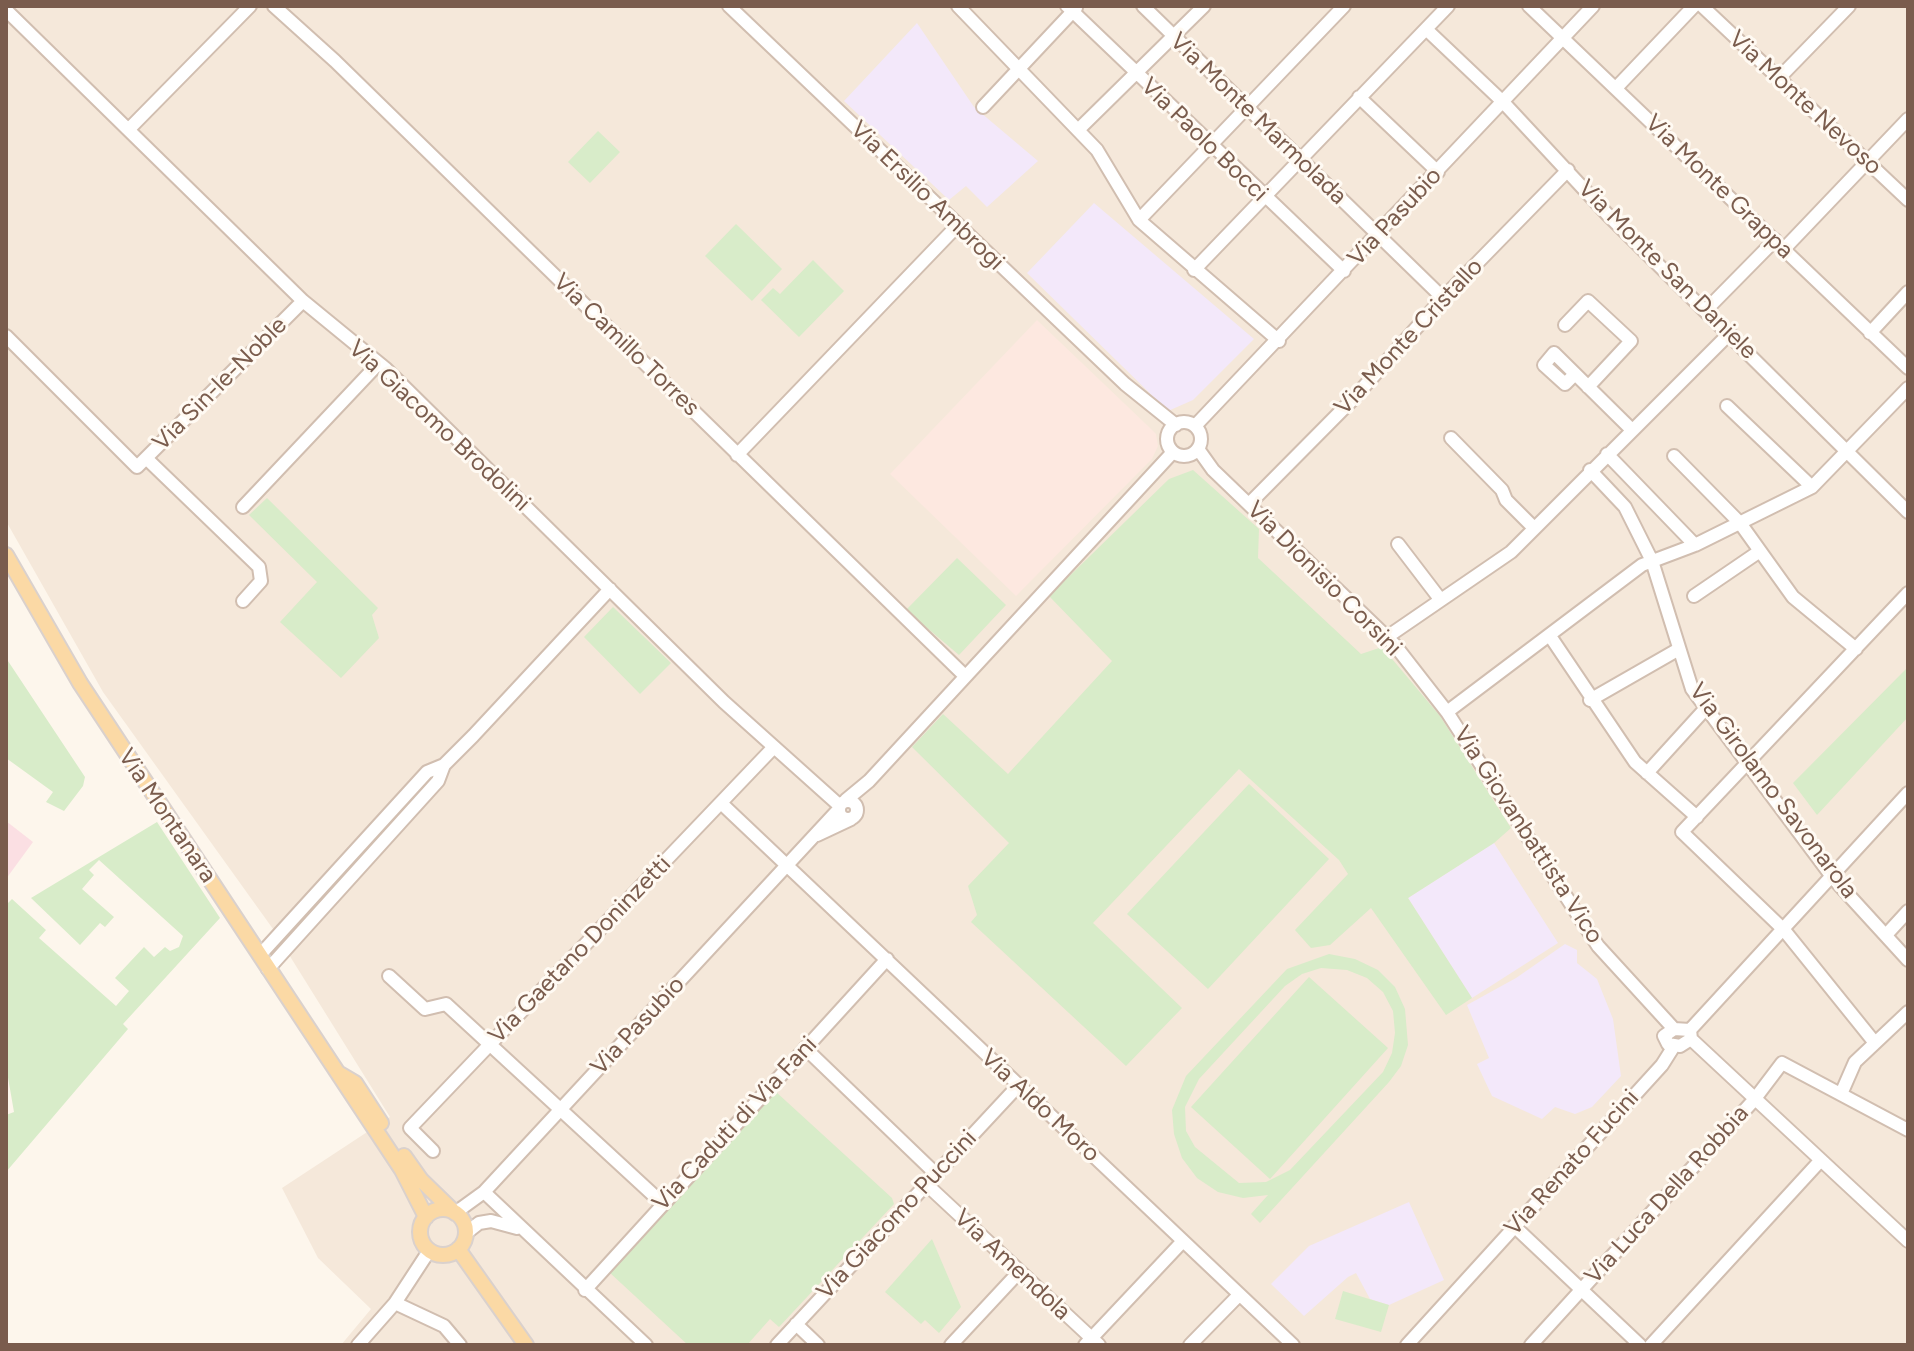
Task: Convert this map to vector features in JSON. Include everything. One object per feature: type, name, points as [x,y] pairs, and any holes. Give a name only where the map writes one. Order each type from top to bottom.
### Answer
[{"type":"main road","name":"Via Montanara","points":[[6,555],[80,683],[412,1186],[426,1217]]},
{"type":"main road","name":"Via Montanara","points":[[338,1072],[355,1083],[421,1180],[455,1213]]},
{"type":"main road","points":[[443,1210],[455,1213],[465,1234],[458,1249],[447,1255],[429,1251],[420,1238],[426,1217],[443,1210]]},
{"type":"main road","points":[[458,1249],[526,1345]]},
{"type":"street","points":[[129,129],[250,6]]},
{"type":"street","name":"Via Camillo Torres","points":[[274,6],[284,11],[965,676]]},
{"type":"street","name":"Via Ersilio Ambrogi","points":[[729,6],[1172,429]]},
{"type":"street","points":[[958,6],[1104,160],[1139,220],[1279,341]]},
{"type":"street","name":"Via Monte Marmolada","points":[[1143,6],[1298,161],[1443,298]]},
{"type":"street","points":[[1078,130],[1204,6]]},
{"type":"street","points":[[1139,220],[1344,6]]},
{"type":"street","points":[[1194,270],[1448,6]]},
{"type":"street","name":"Via Monte Grappa","points":[[1529,6],[1908,368]]},
{"type":"street","name":"Via Pasubio","points":[[1195,426],[1279,341],[1593,6]]},
{"type":"street","points":[[1616,88],[1694,6]]},
{"type":"street","name":"Via Monte Nevoso","points":[[1702,6],[1908,200]]},
{"type":"street","points":[[1779,78],[1849,6]]},
{"type":"street","points":[[983,107],[1073,8]]},
{"type":"street","name":"Via Paolo Bocci","points":[[1073,8],[1135,73],[1344,271]]},
{"type":"street","name":"Via Giacomo Brodolini","points":[[6,10],[303,301],[379,363],[773,748],[842,805]]},
{"type":"street","name":"Via Monte San Daniele","points":[[1426,29],[1503,102],[1607,214],[1849,449],[1908,512]]},
{"type":"street","points":[[1359,97],[1438,172]]},
{"type":"street","points":[[1706,310],[1868,162],[1908,119]]},
{"type":"street","name":"Via Monte Cristallo","points":[[1249,504],[1353,399],[1443,298],[1568,170]]},
{"type":"street","points":[[737,455],[958,225]]},
{"type":"street","points":[[1870,333],[1908,292]]},
{"type":"street","name":"Via Sin-le-Noble","points":[[141,463],[303,301]]},
{"type":"street","points":[[1565,325],[1588,301],[1631,341],[1588,387]]},
{"type":"street","points":[[1387,637],[1511,552],[1730,333]]},
{"type":"street","points":[[6,336],[141,463],[259,567],[261,581],[243,601]]},
{"type":"street","points":[[243,507],[379,363]]},
{"type":"street","points":[[1575,374],[1632,430]]},
{"type":"street","points":[[1447,712],[1550,636],[1606,589],[1652,561],[1695,545],[1812,487],[1908,388]]},
{"type":"street","points":[[1727,406],[1812,487]]},
{"type":"street","points":[[1195,426],[1201,442],[1198,449],[1191,455],[1173,452],[1172,429],[1195,426]]},
{"type":"street","points":[[1451,438],[1534,528]]},
{"type":"street","name":"Via Dionisio Corsini","points":[[1198,449],[1213,470],[1387,637],[1447,712]]},
{"type":"street","name":"Via Pasubio","points":[[455,1213],[484,1192],[1173,452]]},
{"type":"street","points":[[1607,454],[1695,545]]},
{"type":"street","points":[[1674,456],[1740,523],[1793,597],[1856,649]]},
{"type":"street","name":"Via Girolamo Savonarola","points":[[1590,470],[1625,507],[1652,561],[1692,689],[1833,878],[1908,960]]},
{"type":"street","points":[[1398,544],[1440,599]]},
{"type":"street","points":[[1694,596],[1760,551]]},
{"type":"street","points":[[268,969],[438,781],[444,765],[610,589]]},
{"type":"street","points":[[1875,1043],[1784,930],[1682,832],[1908,593]]},
{"type":"street","points":[[1550,636],[1590,700],[1635,762],[1697,817]]},
{"type":"street","points":[[1590,700],[1679,649]]},
{"type":"street","points":[[1647,773],[1707,707]]},
{"type":"street","name":"Via Giovanbattista Vico","points":[[1447,712],[1598,946],[1674,1029]]},
{"type":"street","name":"Via Gaetano Doninzetti","points":[[433,1151],[410,1128],[773,748]]},
{"type":"street","points":[[260,955],[427,772],[444,765]]},
{"type":"street","name":"Via Pasubio","points":[[817,835],[855,814],[869,781]]},
{"type":"street","points":[[1908,793],[1690,1034],[1674,1046],[1668,1044],[1664,1036],[1674,1029],[1690,1034],[1754,1100],[1908,1241]]},
{"type":"street","name":"Via Aldo Moro","points":[[721,803],[1293,1345]]},
{"type":"street","points":[[842,805],[843,817],[855,814]]},
{"type":"street","points":[[1886,935],[1908,911]]},
{"type":"street","name":"Via Caduti di Via Fani","points":[[585,1290],[887,959]]},
{"type":"street","points":[[389,976],[425,1009],[446,1004],[662,1203]]},
{"type":"street","points":[[1908,1012],[1855,1062],[1841,1094],[1908,1130]]},
{"type":"street","name":"Via Renato Fucini","points":[[1407,1345],[1662,1065],[1674,1046]]},
{"type":"street","points":[[805,1048],[935,1173]]},
{"type":"street","name":"Via Luca Della Robbia","points":[[1531,1345],[1754,1100],[1782,1063],[1841,1094]]},
{"type":"street","name":"Via Giacomo Puccini","points":[[777,1345],[1018,1086]]},
{"type":"street","points":[[1651,1345],[1820,1161]]},
{"type":"street","name":"Via Amendola","points":[[926,1184],[1092,1343]]},
{"type":"street","points":[[484,1192],[518,1228],[646,1345]]},
{"type":"street","points":[[465,1234],[479,1223],[491,1221],[518,1228]]},
{"type":"street","points":[[1514,1226],[1640,1345]]},
{"type":"street","points":[[1092,1343],[1183,1241]]},
{"type":"street","points":[[358,1345],[395,1303],[429,1251]]},
{"type":"street","points":[[951,1345],[1019,1272]]},
{"type":"street","points":[[1190,1345],[1239,1295]]},
{"type":"street","points":[[395,1303],[444,1326],[460,1345]]},
{"type":"street","points":[[796,1324],[818,1345]]},
{"type":"shaded area","points":[[6,6],[1908,6],[1908,1345],[341,1345],[371,1309],[318,1258],[282,1188],[390,1117],[273,929],[103,692],[6,521]]},
{"type":"shaded area","points":[[917,23],[974,107],[1038,161],[987,207],[966,186],[949,200],[844,101]]},
{"type":"shaded area","points":[[1094,203],[1254,339],[1193,400],[1168,411],[1027,273]]},
{"type":"shaded area","points":[[1037,320],[1156,434],[1158,446],[1152,459],[1016,596],[890,474]]},
{"type":"shaded area","points":[[6,821],[33,842],[6,879]]},
{"type":"shaded area","points":[[1494,843],[1558,943],[1472,998],[1408,898]]},
{"type":"shaded area","points":[[1565,944],[1577,950],[1577,963],[1597,979],[1613,1019],[1621,1076],[1592,1107],[1575,1114],[1555,1107],[1542,1119],[1492,1096],[1477,1064],[1489,1058],[1467,1005],[1516,978]]},
{"type":"shaded area","points":[[1409,1202],[1444,1280],[1389,1305],[1370,1299],[1356,1273],[1304,1316],[1271,1284],[1309,1246]]},
{"type":"green space","points":[[598,131],[620,152],[590,183],[568,162]]},
{"type":"green space","points":[[736,224],[782,269],[752,301],[705,256]]},
{"type":"green space","points":[[813,260],[844,291],[799,337],[761,300],[773,288],[780,294]]},
{"type":"green space","points":[[1193,470],[1259,529],[1258,558],[1361,654],[1382,647],[1440,716],[1511,828],[1494,843],[1408,898],[1472,998],[1446,1015],[1371,908],[1330,945],[1311,948],[1295,930],[1348,874],[1339,860],[1239,769],[1093,923],[1182,1008],[1126,1066],[971,922],[977,915],[968,886],[1009,843],[912,747],[943,714],[1008,774],[1112,661],[1049,596],[1169,479]]},
{"type":"green space","points":[[267,498],[378,608],[372,615],[379,638],[341,678],[280,622],[317,582],[249,515]]},
{"type":"green space","points":[[957,558],[1006,605],[959,655],[906,610]]},
{"type":"green space","points":[[613,607],[671,663],[640,694],[584,637]]},
{"type":"green space","points":[[6,658],[85,777],[83,786],[64,811],[46,802],[53,792],[6,758]]},
{"type":"green space","points":[[1908,667],[1908,717],[1817,815],[1793,783]]},
{"type":"green space","points":[[1249,784],[1329,859],[1208,989],[1127,914]]},
{"type":"green space","points":[[157,822],[220,918],[123,1024],[128,1029],[6,1172],[6,1115],[14,1112],[6,1066],[6,905],[12,899],[46,930],[39,938],[116,1006],[129,991],[115,978],[144,947],[154,957],[165,947],[170,951],[179,947],[183,936],[99,860],[89,870],[94,875],[82,889],[114,917],[105,927],[100,923],[80,945],[31,898]]},
{"type":"green space","points":[[1329,954],[1355,959],[1378,970],[1395,987],[1405,1009],[1408,1045],[1401,1066],[1389,1082],[1260,1223],[1251,1214],[1268,1195],[1243,1198],[1218,1192],[1197,1178],[1182,1158],[1174,1134],[1172,1110],[1186,1076],[1287,969]],"holes":[[[1321,968],[1347,970],[1367,978],[1383,992],[1393,1011],[1395,1033],[1392,1053],[1383,1072],[1290,1170],[1266,1182],[1239,1183],[1195,1147],[1186,1131],[1185,1107],[1199,1079],[1285,986],[1302,974]]]},
{"type":"green space","points":[[1309,977],[1388,1048],[1270,1179],[1191,1107]]},
{"type":"green space","points":[[775,1091],[892,1198],[894,1204],[779,1327],[770,1319],[747,1345],[688,1345],[609,1272]]},
{"type":"green space","points":[[932,1239],[961,1307],[939,1333],[925,1320],[921,1324],[885,1292]]},
{"type":"green space","points":[[1343,1291],[1389,1305],[1381,1332],[1335,1319]]}]
